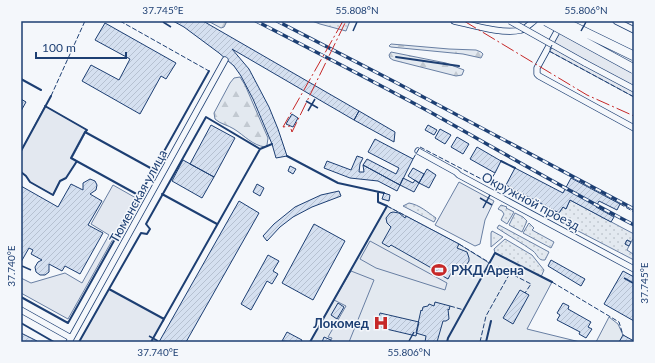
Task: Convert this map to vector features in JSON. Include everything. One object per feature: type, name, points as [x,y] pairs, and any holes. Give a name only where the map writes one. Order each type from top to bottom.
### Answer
[{"type":"main road","points":[[546,21],[634,69]]},
{"type":"main road","points":[[562,21],[634,56]]},
{"type":"street","points":[[454,21],[490,29],[513,32],[523,30],[534,21]]},
{"type":"street","points":[[510,21],[634,89]]},
{"type":"street","points":[[562,21],[537,68],[537,74],[573,96],[634,128]]},
{"type":"street","points":[[616,21],[634,30]]},
{"type":"street","name":"Тюменская улица","points":[[70,340],[225,60]]},
{"type":"street","name":"Окружной проезд","points":[[418,151],[500,198],[634,269]]},
{"type":"street","points":[[21,310],[70,340]]},
{"type":"green space","points":[[208,21],[227,21],[224,27],[221,28]]},
{"type":"green space","points":[[312,21],[350,21],[346,31]]},
{"type":"green space","points":[[391,44],[476,50],[483,54],[481,58],[463,54],[391,47],[389,46]]},
{"type":"green space","points":[[391,52],[446,63],[464,70],[462,75],[456,76],[393,60],[389,55]]},
{"type":"green space","points":[[240,77],[245,85],[268,138],[267,145],[265,147],[252,142],[234,129],[215,119],[214,113],[230,83],[234,78]]},
{"type":"green space","points":[[570,200],[634,234],[634,239],[631,242],[627,240],[625,244],[629,246],[627,250],[633,254],[634,260],[557,220],[550,208],[559,213],[563,207],[566,209]]},
{"type":"green space","points":[[409,203],[420,207],[436,218],[434,222],[403,206]]},
{"type":"green space","points":[[501,205],[514,212],[507,224],[501,220],[504,214],[498,209]]},
{"type":"green space","name":"РЖД Арена","points":[[387,206],[459,244],[489,263],[495,253],[552,282],[527,329],[580,342],[310,342]]},
{"type":"green space","points":[[515,213],[527,221],[522,232],[509,225]]},
{"type":"green space","points":[[529,223],[534,228],[532,230],[554,242],[551,248],[523,233]]},
{"type":"green space","points":[[499,225],[549,252],[545,260],[539,259],[533,251],[497,228]]},
{"type":"green space","points":[[492,231],[503,237],[491,247],[491,233]]},
{"type":"green space","points":[[505,239],[532,255],[544,270],[541,277],[495,253],[494,249]]},
{"type":"green space","points":[[609,317],[618,324],[623,335],[634,342],[596,342]]},
{"type":"shaded area","points":[[564,23],[634,59],[634,97],[549,51]]},
{"type":"shaded area","points":[[45,106],[87,130],[72,158],[77,161],[66,178],[60,181],[53,195],[30,182],[21,172],[21,151]]},
{"type":"shaded area","points":[[459,182],[494,201],[485,220],[480,244],[475,246],[435,225]]},
{"type":"shaded area","points":[[113,185],[136,198],[68,319],[21,293],[21,278],[31,283],[65,273],[82,283],[109,235],[91,224]]},
{"type":"shaded area","points":[[370,241],[447,283],[445,290],[376,268],[360,259]]},
{"type":"shaded area","points":[[351,271],[374,280],[349,342],[330,342],[332,338],[328,337],[346,306],[334,300]]},
{"type":"shaded area","points":[[109,289],[164,319],[151,342],[79,342]]},
{"type":"building","points":[[173,21],[203,21],[359,111],[354,120],[232,49],[249,69],[269,107],[278,129],[287,156],[276,158],[272,144],[253,99],[234,66],[184,27]]},
{"type":"building","points":[[105,23],[176,63],[166,79],[161,76],[140,114],[82,81],[91,65],[119,80],[130,59],[95,40]]},
{"type":"building","points":[[21,99],[26,102],[21,111]]},
{"type":"building","points":[[359,111],[395,132],[394,142],[354,120]]},
{"type":"building","points":[[292,114],[298,118],[293,127],[286,124]]},
{"type":"building","points":[[211,125],[235,138],[214,177],[190,164]]},
{"type":"building","points":[[428,125],[437,130],[434,135],[425,130]]},
{"type":"building","points":[[440,129],[451,135],[445,144],[435,138]]},
{"type":"building","points":[[457,137],[469,144],[463,154],[451,147]]},
{"type":"building","points":[[375,139],[413,159],[400,185],[363,165],[367,159],[396,174],[399,168],[368,152]]},
{"type":"building","points":[[477,147],[501,161],[495,173],[470,159]]},
{"type":"building","points":[[357,156],[363,158],[360,164],[359,172],[364,172],[363,165],[400,185],[397,191],[378,181],[350,178],[324,168],[327,161],[351,170]]},
{"type":"building","points":[[183,160],[214,177],[202,198],[172,181]]},
{"type":"building","points":[[290,166],[296,169],[293,174],[288,171]]},
{"type":"building","points":[[413,168],[424,174],[419,183],[408,176]]},
{"type":"building","points":[[515,168],[563,193],[571,178],[620,204],[617,210],[599,201],[596,207],[614,217],[611,222],[570,200],[566,209],[563,207],[559,213],[506,185]]},
{"type":"building","points":[[427,169],[436,175],[429,188],[419,183]]},
{"type":"building","points":[[403,178],[413,183],[415,180],[419,183],[414,192],[400,185]]},
{"type":"building","points":[[90,179],[95,181],[97,185],[96,190],[90,194],[102,201],[88,225],[103,233],[80,274],[65,266],[62,271],[49,264],[49,272],[45,275],[40,275],[36,272],[35,267],[38,262],[42,260],[31,254],[33,250],[29,248],[21,262],[21,186],[58,207],[71,184],[83,190],[83,183]]},
{"type":"building","points":[[257,184],[264,188],[260,196],[253,192]]},
{"type":"building","points":[[339,191],[341,196],[312,207],[293,217],[280,227],[267,241],[263,236],[274,224],[295,207],[321,195]]},
{"type":"building","points":[[384,193],[390,195],[389,201],[382,199]]},
{"type":"building","points":[[239,201],[259,213],[186,342],[159,342]]},
{"type":"building","points":[[393,212],[399,213],[405,218],[406,216],[459,244],[457,248],[467,252],[469,261],[467,264],[462,266],[456,264],[448,279],[441,275],[442,274],[391,245],[389,247],[382,243],[391,227],[387,223],[386,218]]},
{"type":"building","points":[[314,224],[345,241],[313,300],[282,283]]},
{"type":"building","points":[[627,240],[631,242],[629,246],[625,244]]},
{"type":"building","points":[[268,255],[279,261],[273,271],[278,274],[272,284],[267,281],[251,310],[241,304]]},
{"type":"building","points":[[551,260],[585,279],[581,286],[548,266]]},
{"type":"building","points":[[623,271],[634,277],[634,321],[604,304]]},
{"type":"building","points":[[520,290],[529,295],[513,324],[503,318]]},
{"type":"building","points":[[435,302],[450,306],[449,310],[448,309],[449,319],[443,321],[437,342],[425,342],[426,336],[416,333],[421,310],[422,311],[423,307],[428,306],[429,304],[434,306]]},
{"type":"building","points":[[338,303],[344,307],[337,319],[331,315]]},
{"type":"building","points":[[563,303],[569,306],[568,309],[591,322],[588,327],[592,329],[586,338],[579,334],[580,332],[557,320],[560,315],[557,313]]},
{"type":"building","points":[[380,313],[419,322],[416,336],[382,328],[383,326],[377,325]]},
{"type":"building","points":[[287,332],[302,340],[301,342],[282,341]]},
{"type":"building","points":[[21,333],[37,341],[21,342]]},
{"type":"building","points":[[623,335],[634,341],[634,342],[619,342]]},
{"type":"building","points":[[324,337],[331,340],[330,342],[322,342]]},
{"type":"railway","points":[[256,21],[430,112],[634,225]]},
{"type":"railway","points":[[277,21],[634,209]]},
{"type":"fence","points":[[51,96],[85,21]]},
{"type":"fence","points":[[120,21],[209,71]]},
{"type":"fence","points":[[552,45],[549,51],[634,97]]},
{"type":"fence","points":[[413,159],[420,147],[489,183],[495,173]]},
{"type":"fence","points":[[620,204],[634,212]]},
{"type":"fence","points":[[387,206],[406,216]]},
{"type":"fence","points":[[459,244],[490,263]]},
{"type":"fence","points":[[486,269],[494,274],[498,267],[531,284],[525,293]]},
{"type":"fence","points":[[480,342],[486,316],[510,273]]},
{"type":"fence","points":[[552,282],[619,322],[623,335]]},
{"type":"fence","points":[[450,306],[464,310]]},
{"type":"wall","points":[[396,57],[459,66]]},
{"type":"wall","points":[[21,297],[68,323],[209,71]]},
{"type":"wall","points":[[21,79],[41,90]]},
{"type":"wall","points":[[21,151],[51,96]]},
{"type":"wall","points":[[45,106],[87,130],[85,132],[154,170]]},
{"type":"wall","points":[[109,289],[141,233],[147,234],[150,229],[146,224],[206,117],[260,149]]},
{"type":"wall","points":[[85,132],[71,158],[140,196]]},
{"type":"wall","points":[[151,342],[260,149],[272,144]]},
{"type":"wall","points":[[287,156],[338,183],[384,193]]},
{"type":"wall","points":[[21,172],[30,182],[53,195],[60,181],[66,178],[77,161]]},
{"type":"wall","points":[[501,161],[515,168]]},
{"type":"wall","points":[[310,342],[387,206],[378,202],[378,192]]},
{"type":"wall","points":[[162,194],[217,224]]},
{"type":"wall","points":[[447,342],[495,253],[552,282]]},
{"type":"wall","points":[[79,342],[109,289],[164,319],[163,321]]},
{"type":"wall","points":[[486,342],[491,321]]},
{"type":"wall","points":[[21,323],[54,342]]},
{"type":"power","points":[[343,21],[283,127],[290,126],[292,132],[346,21]]},
{"type":"power","points":[[464,21],[587,95],[634,116]]},
{"type":"place","name":"РЖД Арена","points":[[439,270]]},
{"type":"place","name":"Локомед","points":[[381,323]]}]
